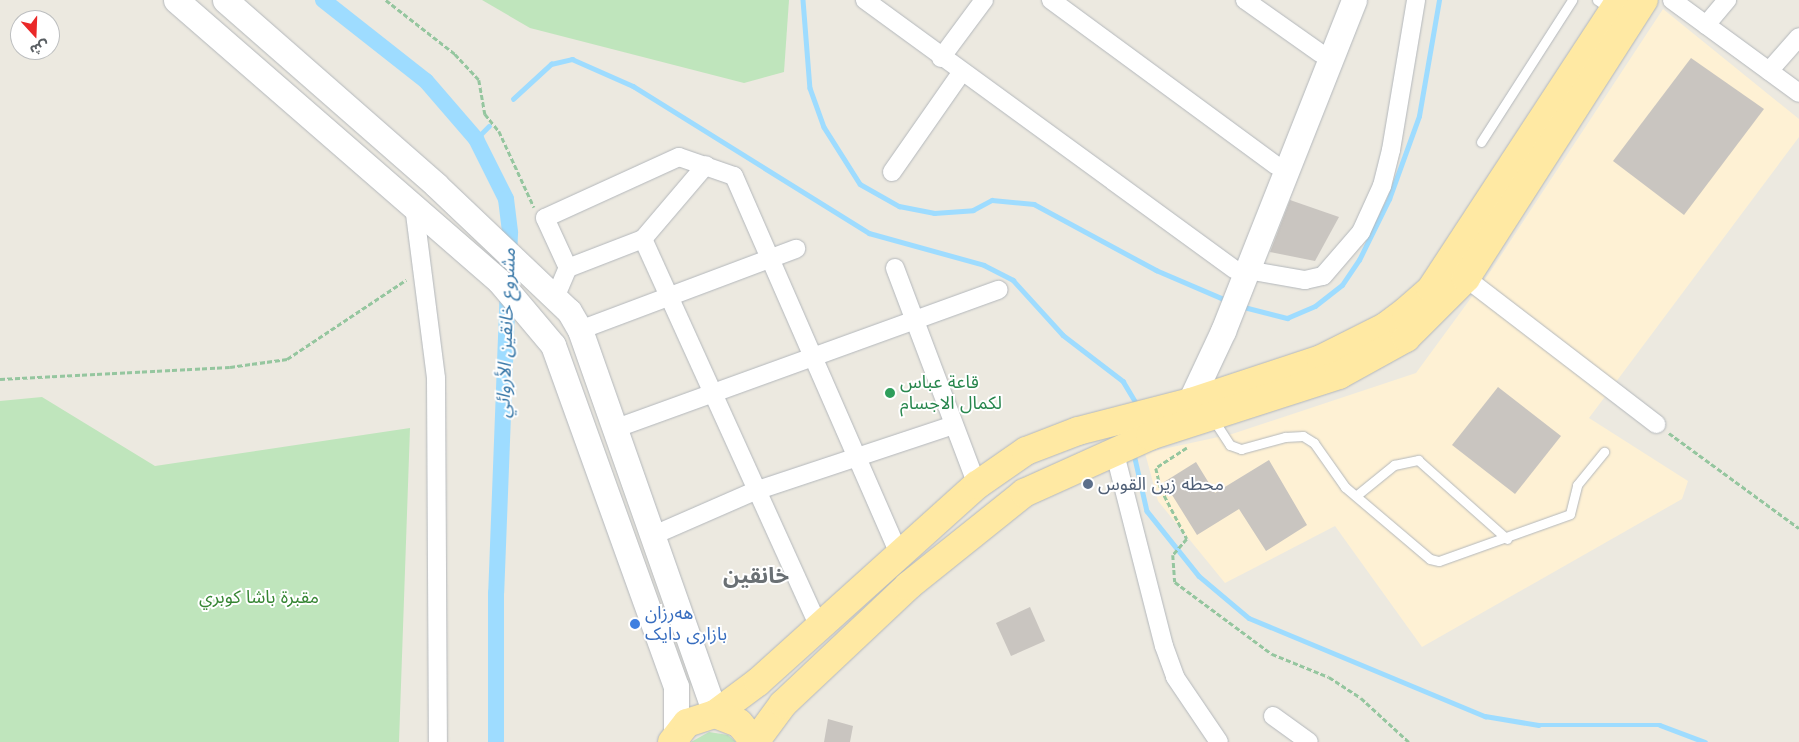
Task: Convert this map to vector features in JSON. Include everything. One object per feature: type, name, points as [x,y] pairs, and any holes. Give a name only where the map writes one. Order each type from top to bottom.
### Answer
[{"type":"main road","points":[[176,0],[508,290],[553,345],[676,686],[674,738]]},
{"type":"main road","points":[[225,0],[501,246],[555,298],[580,330],[716,714],[739,723],[755,742],[783,704],[908,586],[1024,493],[1161,424],[1321,359],[1385,327],[1406,311],[1431,289],[1610,3]]},
{"type":"main road","points":[[1239,274],[1276,165],[1341,0]]},
{"type":"main road","points":[[1161,424],[1217,328],[1354,0]]},
{"type":"main road","points":[[674,738],[687,723],[716,714],[820,627],[892,559],[977,485],[1004,465],[1048,442],[1161,424],[1308,387],[1389,350],[1424,323],[1466,278],[1644,0]]},
{"type":"main road","points":[[553,345],[580,330]]},
{"type":"main road","points":[[1004,465],[1024,493]]},
{"type":"main road","points":[[892,559],[908,586]]},
{"type":"street","points":[[866,0],[941,58],[1239,274],[1305,280],[1323,276],[1361,232],[1382,186],[1391,150],[1416,0]]},
{"type":"street","points":[[941,58],[984,0]]},
{"type":"street","points":[[1052,0],[1276,165]]},
{"type":"street","points":[[1245,0],[1320,53]]},
{"type":"street","points":[[1672,0],[1799,93]]},
{"type":"street","points":[[1706,25],[1727,0]]},
{"type":"street","points":[[1769,71],[1799,37]]},
{"type":"street","points":[[892,172],[962,73]]},
{"type":"street","points":[[568,268],[545,218],[679,157],[734,176],[854,456],[892,559]]},
{"type":"street","points":[[555,298],[568,268],[643,239],[706,165]]},
{"type":"street","points":[[414,206],[426,270],[436,378],[438,742]]},
{"type":"street","points":[[643,239],[755,491],[820,627]]},
{"type":"street","points":[[580,330],[796,249]]},
{"type":"street","points":[[895,268],[977,485]]},
{"type":"street","points":[[1466,278],[1656,424]]},
{"type":"street","points":[[614,429],[999,290]]},
{"type":"street","points":[[1161,424],[1166,654],[1175,677],[1219,742]]},
{"type":"street","points":[[652,536],[755,491],[854,456],[953,425]]},
{"type":"street","points":[[1273,716],[1309,742]]},
{"type":"lane","points":[[1480,142],[1572,0]]},
{"type":"lane","points":[[1161,424],[1241,449],[1285,437],[1308,440],[1345,487],[1357,495],[1430,559],[1439,561],[1507,539],[1570,514],[1577,485],[1604,452]]},
{"type":"lane","points":[[1357,495],[1394,465],[1418,460],[1507,539]]},
{"type":"path","points":[[386,0],[455,54],[479,80],[485,114],[503,138],[536,212],[545,218]]},
{"type":"path","points":[[0,379],[230,367],[287,359],[375,297],[426,270]]},
{"type":"path","points":[[1161,424],[1196,442],[1156,468],[1161,488],[1187,539],[1183,546],[1172,555],[1175,582],[1272,654],[1329,677],[1361,698],[1409,742]]},
{"type":"path","points":[[1656,424],[1799,528]]},
{"type":"shaded area","points":[[1663,9],[1799,119],[1799,137],[1589,418],[1688,481],[1682,499],[1422,647],[1335,526],[1225,583],[1158,501],[1145,453],[1232,434],[1416,373],[1490,272]]},
{"type":"green space","points":[[482,0],[789,0],[784,72],[744,83],[530,28]]},
{"type":"green space","name":"مقبرة باشا كوبري","points":[[42,397],[155,466],[410,428],[399,742],[0,742],[0,401]]},
{"type":"green space","points":[[709,732],[728,735],[736,742],[691,742]]},
{"type":"building","points":[[1691,58],[1764,109],[1684,215],[1613,161]]},
{"type":"building","points":[[1290,200],[1339,217],[1315,261],[1270,252]]},
{"type":"building","points":[[1498,387],[1561,436],[1515,494],[1452,445]]},
{"type":"building","points":[[1269,460],[1307,525],[1266,551],[1239,509],[1197,535],[1164,482],[1196,462],[1215,493]]},
{"type":"building","points":[[1030,607],[1045,641],[1011,656],[996,623]]},
{"type":"building","points":[[828,719],[853,726],[850,742],[824,742]]},
{"type":"waterway","name":"مشروع خانقين الأروائي","points":[[323,0],[426,81],[476,139],[506,199],[510,233],[496,593],[496,742]]},
{"type":"waterway","points":[[803,0],[810,88],[824,127],[860,184],[899,206],[934,213],[973,210],[992,200],[1034,204],[1156,270],[1226,300]]},
{"type":"waterway","points":[[1240,306],[1287,318],[1315,306],[1342,285],[1359,260],[1389,199],[1419,116],[1439,0]]},
{"type":"waterway","points":[[513,99],[551,64],[572,59],[633,86],[869,233],[984,265],[1013,280],[1063,335],[1123,381],[1138,406]]},
{"type":"waterway","points":[[476,139],[489,126]]},
{"type":"waterway","points":[[1134,454],[1147,511],[1199,576],[1249,618],[1485,716],[1538,725],[1660,725],[1705,742]]},
{"type":"place","name":"قاعة عباس لكمال الاجسام","points":[[890,393]]},
{"type":"place","name":"محطه زين القوس","points":[[1088,484]]},
{"type":"place","name":"هەرزان بازاری دایک","points":[[635,624]]},
{"type":"district","name":"خانقين","points":[[756,576]]}]
